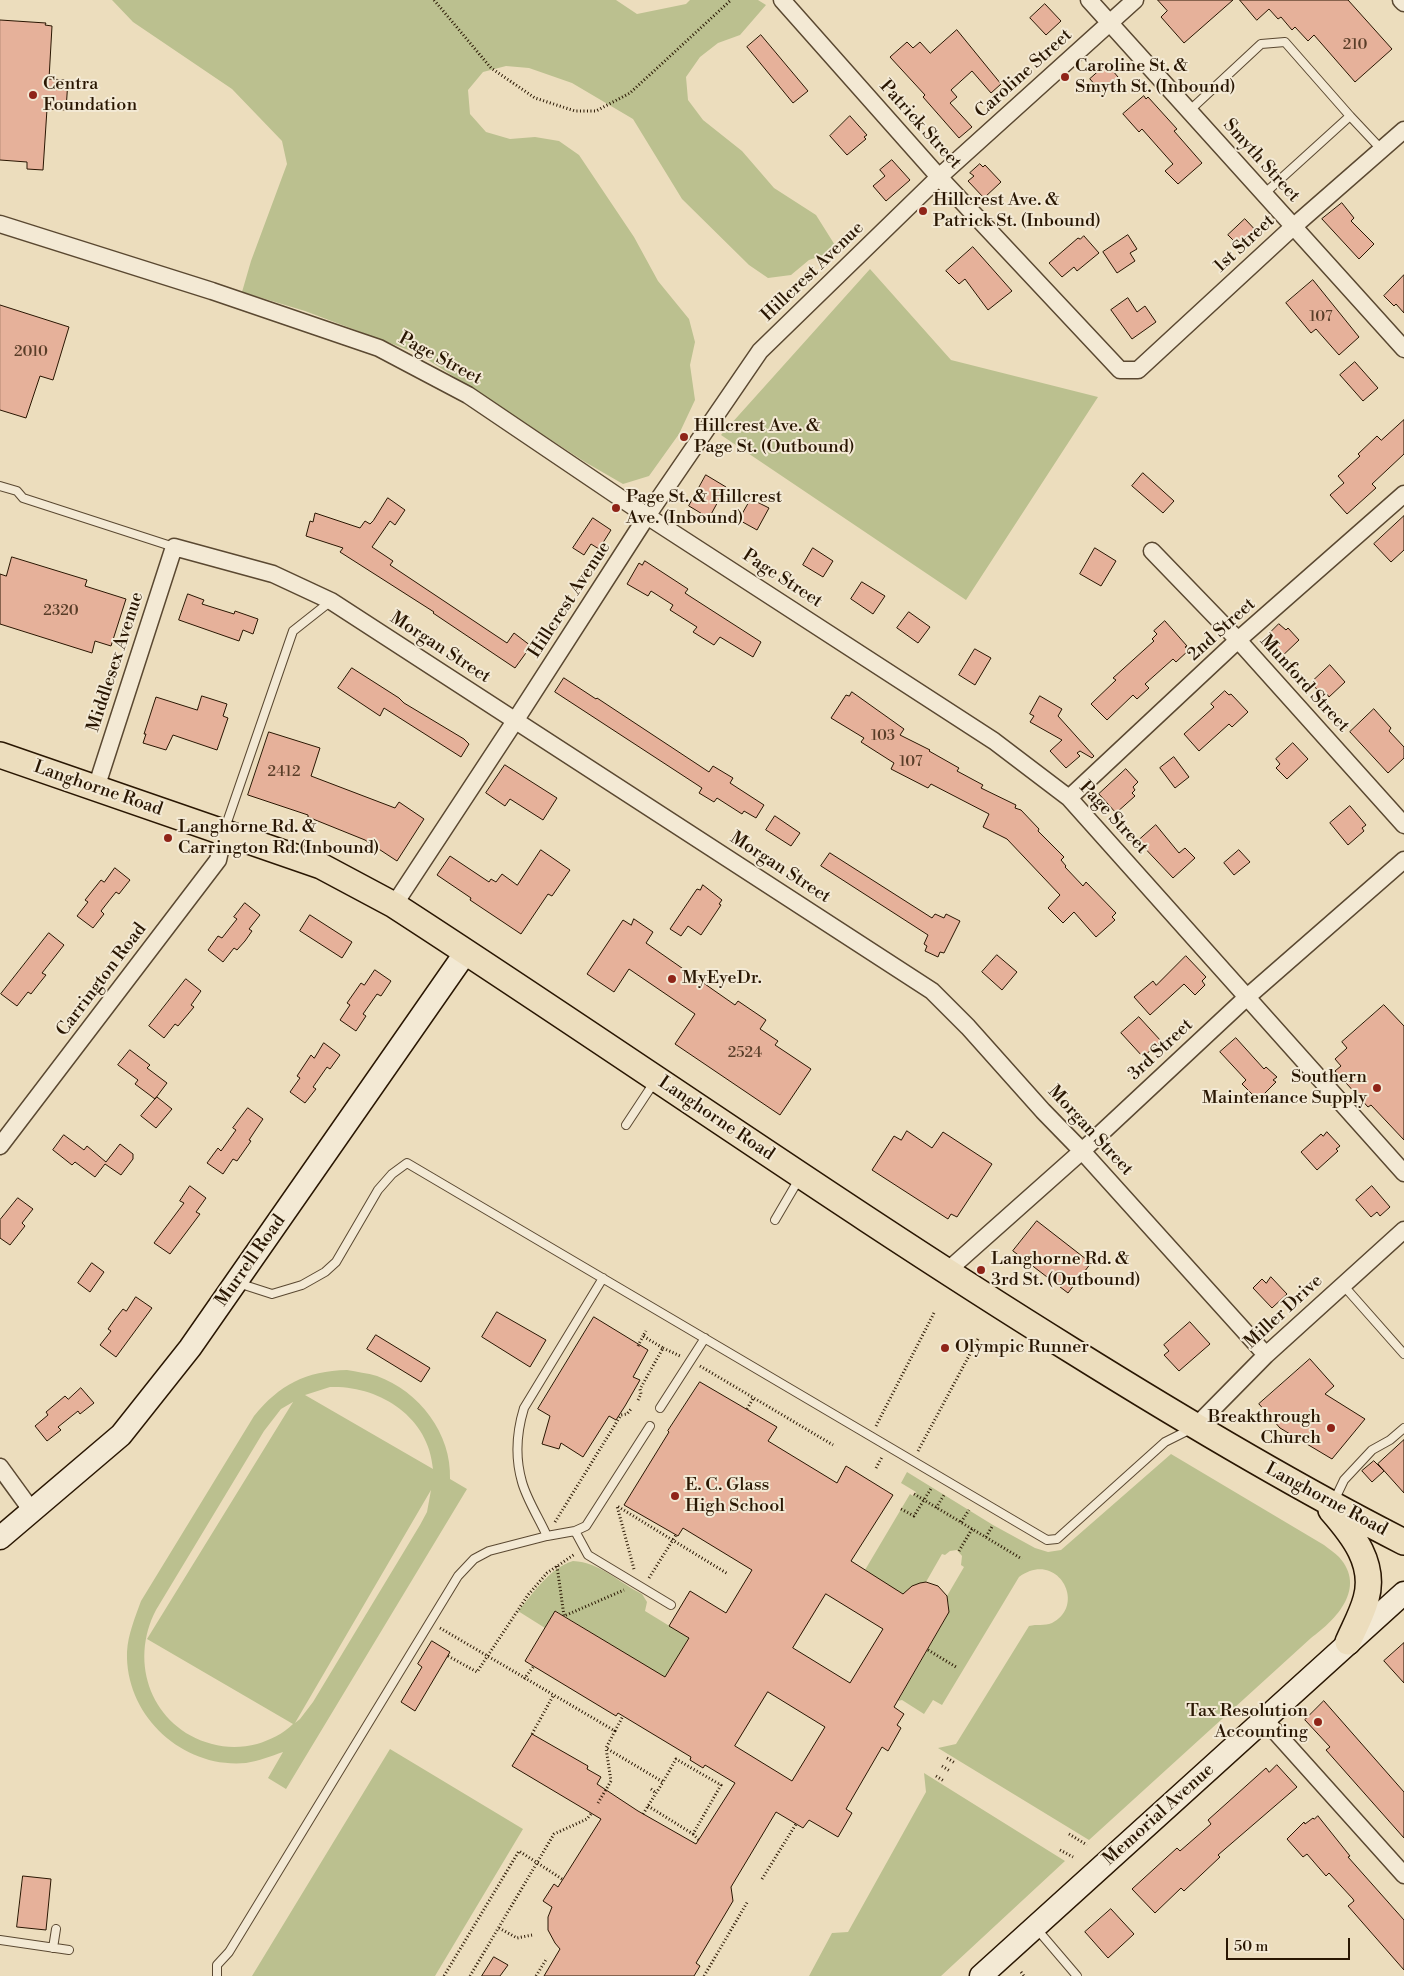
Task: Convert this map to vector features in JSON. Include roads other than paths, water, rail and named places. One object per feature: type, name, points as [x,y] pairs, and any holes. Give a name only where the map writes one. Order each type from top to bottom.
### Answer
[{"type":"main road","name":"Langhorne Road","points":[[0,755],[320,866],[394,905],[946,1272],[1195,1427],[1327,1503],[1404,1542]]},
{"type":"main road","points":[[1327,1503],[1361,1550],[1366,1565],[1368,1580],[1366,1599],[1348,1642]]},
{"type":"street","name":"Patrick Street","points":[[782,0],[939,177],[1120,370],[1138,370]]},
{"type":"street","name":"Smyth Street","points":[[1089,0],[1404,349]]},
{"type":"street","name":"Caroline Street","points":[[939,177],[1135,0]]},
{"type":"street","points":[[1401,0],[1404,3]]},
{"type":"street","name":"1st Street","points":[[1138,370],[1294,227],[1404,130]]},
{"type":"street","name":"Hillcrest Avenue","points":[[394,905],[647,516],[760,351],[939,177]]},
{"type":"street","name":"Page Street","points":[[0,224],[212,291],[379,348],[468,395],[647,516],[994,741],[1069,798],[1404,1173]]},
{"type":"street","name":"2nd Street","points":[[1069,798],[1238,640],[1404,494]]},
{"type":"street","name":"Morgan Street","points":[[174,547],[273,574],[331,601],[932,990],[1082,1151],[1266,1355]]},
{"type":"street","name":"Middlesex Avenue","points":[[96,788],[174,547]]},
{"type":"street","name":"Munford Street","points":[[1152,551],[1238,640],[1404,825]]},
{"type":"street","name":"Carrington Road","points":[[0,1146],[218,860],[224,833]]},
{"type":"street","name":"3rd Street","points":[[946,1272],[1082,1151],[1246,998],[1404,860]]},
{"type":"street","name":"Murrell Road","points":[[0,1538],[121,1435],[190,1348],[466,952]]},
{"type":"street","name":"Miller Drive","points":[[1195,1427],[1266,1355],[1404,1230]]},
{"type":"street","points":[[0,1467],[32,1511]]},
{"type":"street","name":"Memorial Avenue","points":[[981,1976],[1404,1593]]},
{"type":"street","points":[[1264,1719],[1404,1875]]},
{"type":"lane","points":[[1189,111],[1261,44],[1285,42],[1350,116],[1382,149]]},
{"type":"lane","points":[[1264,194],[1350,116]]},
{"type":"lane","points":[[0,486],[17,491],[23,498],[174,547]]},
{"type":"lane","points":[[224,833],[292,631],[331,601]]},
{"type":"lane","points":[[626,1125],[656,1079]]},
{"type":"lane","points":[[236,1282],[272,1294],[302,1285],[325,1272],[336,1262],[378,1190],[392,1174],[407,1163],[1048,1540],[1057,1539],[1165,1442],[1195,1427]]},
{"type":"lane","points":[[775,1220],[801,1175]]},
{"type":"lane","points":[[547,1536],[522,1482],[518,1448],[518,1427],[524,1408],[603,1278]]},
{"type":"lane","points":[[1342,1285],[1404,1354]]},
{"type":"lane","points":[[660,1408],[705,1338]]},
{"type":"lane","points":[[217,1976],[216,1966],[229,1952],[458,1576],[474,1559],[489,1551],[575,1531],[586,1526],[650,1426]]},
{"type":"lane","points":[[1327,1503],[1344,1480],[1372,1450],[1390,1440],[1404,1428]]},
{"type":"lane","points":[[575,1531],[588,1555],[671,1605]]},
{"type":"lane","points":[[1035,1927],[1077,1976]]},
{"type":"lane","points":[[53,1948],[56,1929]]},
{"type":"lane","points":[[0,1940],[69,1950]]},
{"type":"place","name":"Caroline St. & Smyth St. (Inbound)","points":[[1065,77]]},
{"type":"place","name":"Centra Foundation","points":[[33,95]]},
{"type":"place","name":"Hillcrest Ave. & Patrick St. (Inbound)","points":[[923,211]]},
{"type":"place","name":"Hillcrest Ave. & Page St. (Outbound)","points":[[684,437]]},
{"type":"place","name":"Page St. & Hillcrest Ave. (Inbound)","points":[[616,508]]},
{"type":"place","name":"Langhorne Rd. & Carrington Rd.(Inbound)","points":[[168,838]]},
{"type":"place","name":"MyEyeDr.","points":[[672,979]]},
{"type":"place","name":"Southern Maintenance Supply","points":[[1377,1088]]},
{"type":"place","name":"Langhorne Rd. & 3rd St. (Outbound)","points":[[981,1270]]},
{"type":"place","name":"Olympic Runner","points":[[945,1348]]},
{"type":"place","name":"Breakthrough Church","points":[[1331,1428]]},
{"type":"place","name":"E. C. Glass High School","points":[[675,1496]]},
{"type":"place","name":"Tax Resolution Accounting","points":[[1318,1722]]}]
